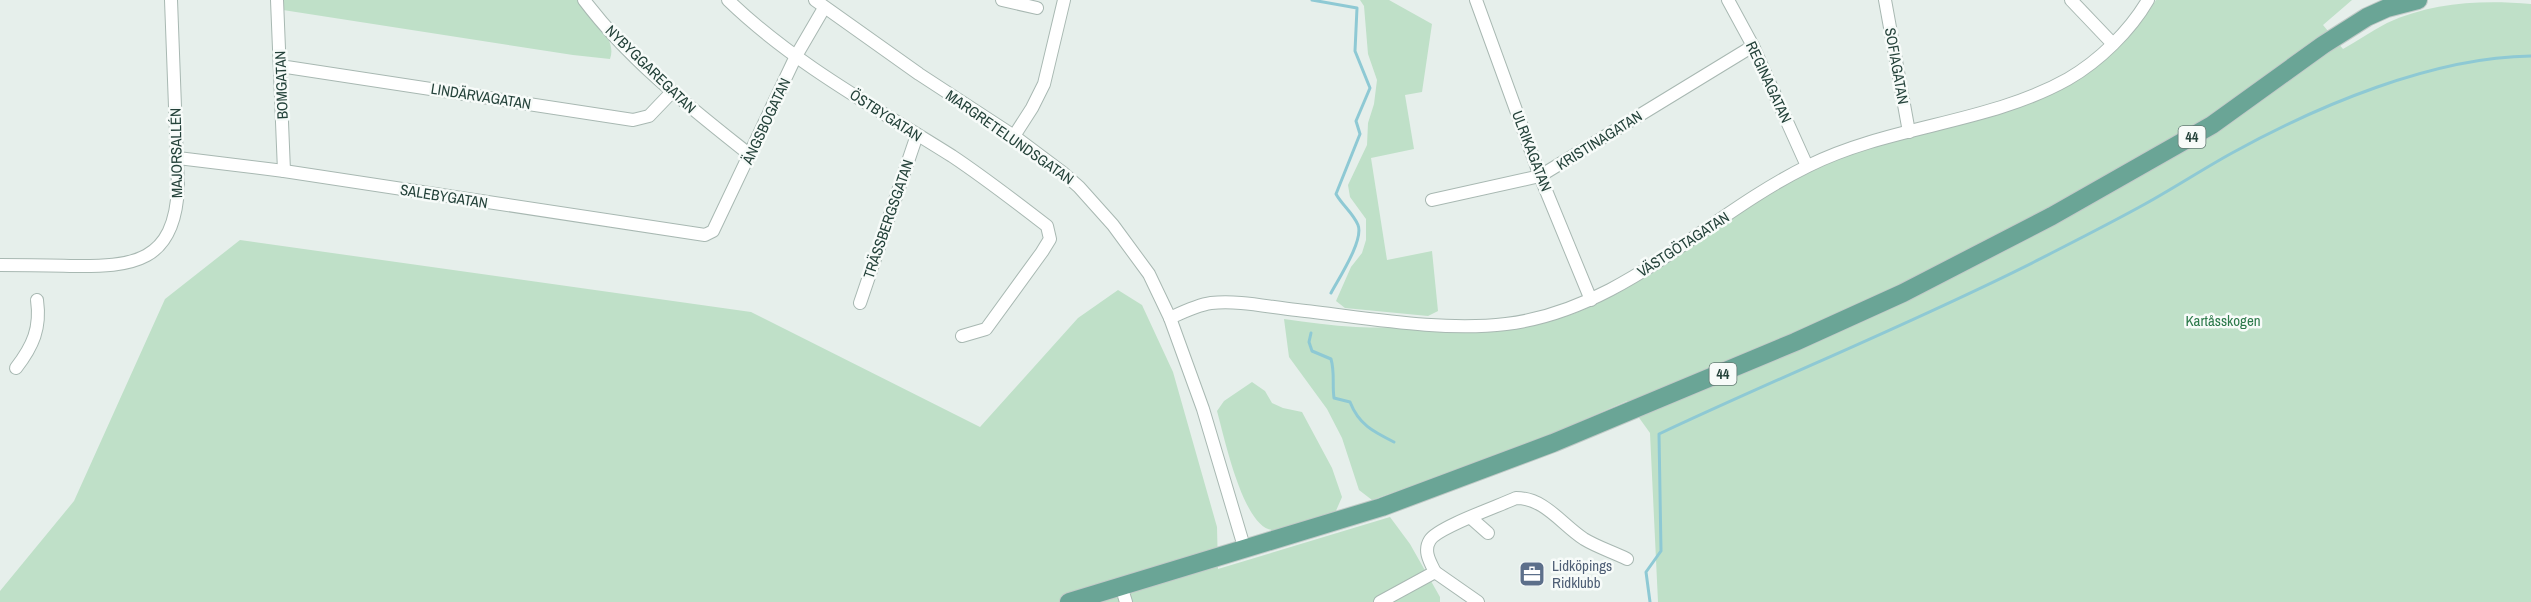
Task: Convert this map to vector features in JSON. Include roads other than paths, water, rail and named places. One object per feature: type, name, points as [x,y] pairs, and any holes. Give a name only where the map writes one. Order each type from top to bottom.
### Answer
[{"type":"main road","name":"44","points":[[2323,45],[2367,0]]},
{"type":"main road","name":"44","points":[[1069,602],[1123,594],[1245,550],[1382,507],[1553,443],[1709,380],[1904,293],[2052,216],[2212,125],[2323,45],[2377,12],[2418,0]]},
{"type":"street","name":"MAJORSALLÉN","points":[[0,266],[107,266],[128,263],[146,256],[166,238],[176,215],[178,158],[171,0]]},
{"type":"street","name":"BOMGATAN","points":[[277,0],[284,171]]},
{"type":"street","name":"NYBYGGAREGATAN","points":[[585,0],[606,27],[671,93],[750,155]]},
{"type":"street","name":"ÖSTBYGATAN","points":[[728,0],[754,25],[796,56],[976,172],[1047,226],[1050,238],[1042,252],[986,329],[962,336]]},
{"type":"street","points":[[1002,0],[1037,8]]},
{"type":"street","points":[[1014,136],[1044,84],[1064,0]]},
{"type":"street","name":"ULRIKAGATAN","points":[[1476,0],[1540,176],[1591,300]]},
{"type":"street","name":"REGINAGATAN","points":[[1728,0],[1753,46],[1807,166]]},
{"type":"street","name":"SOFIAGATAN","points":[[1886,0],[1909,132]]},
{"type":"street","points":[[2071,0],[2112,43]]},
{"type":"street","name":"VÄSTGÖTAGATAN","points":[[1170,318],[1210,303],[1245,303],[1474,327],[1523,322],[1564,311],[1591,300],[1629,279],[1758,194],[1835,153],[1992,109],[2048,89],[2083,69],[2133,21],[2148,0]]},
{"type":"street","name":"ÄNGSBOGATAN","points":[[710,234],[750,155],[819,4]]},
{"type":"street","name":"MARGRETELUNDSGATAN","points":[[819,4],[1014,136],[1062,172],[1096,206],[1149,274],[1170,318],[1203,409],[1245,550]]},
{"type":"street","name":"KRISTINAGATAN","points":[[1432,200],[1540,176],[1753,46]]},
{"type":"street","name":"LINDÄRVAGATAN","points":[[280,66],[633,120],[649,116],[671,93]]},
{"type":"street","name":"TRÄSSBERGSGATAN","points":[[860,303],[916,135]]},
{"type":"street","name":"SALEBYGATAN","points":[[178,158],[284,171],[710,234]]},
{"type":"street","points":[[16,368],[32,346],[36,334],[39,321],[37,300]]},
{"type":"street","points":[[1478,602],[1435,572],[1428,558],[1427,549],[1430,540],[1441,531],[1516,498],[1528,498],[1539,503],[1584,538],[1627,559]]},
{"type":"street","points":[[1471,518],[1488,533]]},
{"type":"street","points":[[1380,602],[1435,572]]},
{"type":"waterway","points":[[1312,0],[1357,8],[1355,51],[1370,88],[1356,121],[1360,134],[1336,194],[1358,225],[1359,232],[1350,259],[1331,293]]},
{"type":"waterway","points":[[1650,602],[1646,572],[1661,551],[1659,434],[1988,285],[2167,192],[2221,159],[2301,118],[2377,87],[2416,75],[2455,65],[2531,56]]},
{"type":"waterway","points":[[1311,333],[1309,342],[1312,351],[1331,359],[1334,398],[1350,402],[1363,422],[1394,442]]},
{"type":"place","name":"Lidköpings Ridklubb","points":[[1532,574]]},
{"type":"park label","name":"Kartåsskogen","points":[[2223,320]]}]
